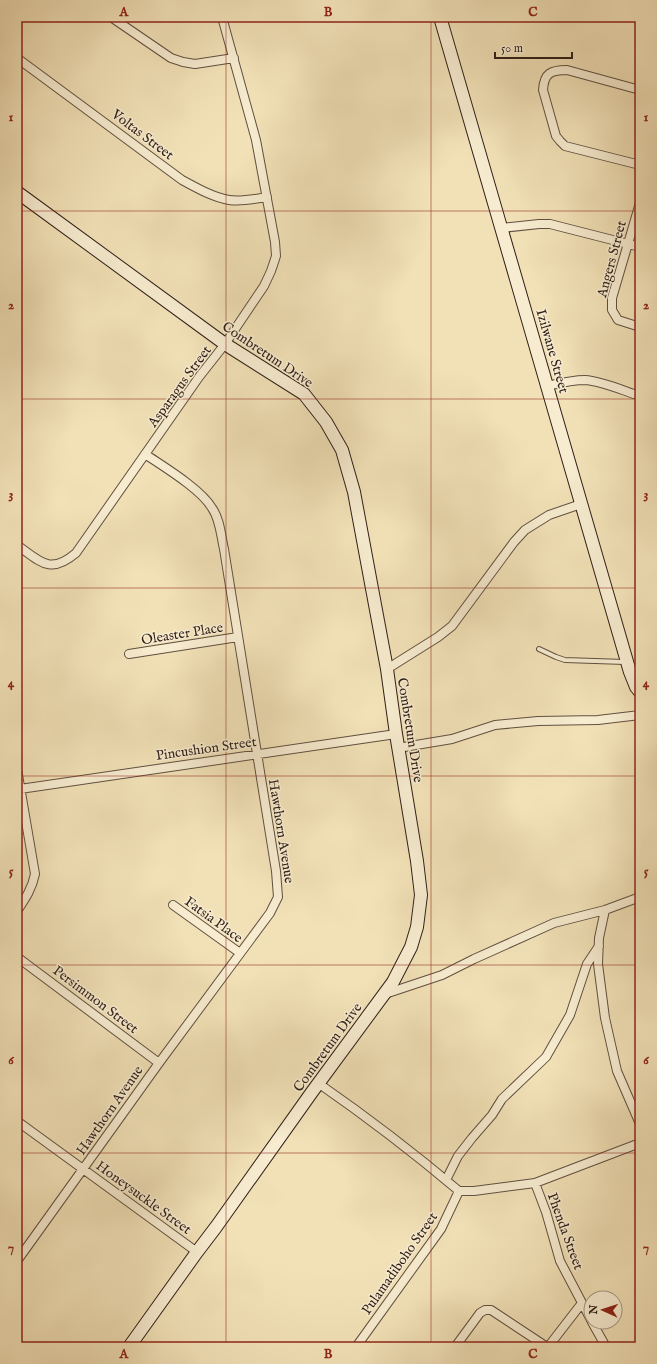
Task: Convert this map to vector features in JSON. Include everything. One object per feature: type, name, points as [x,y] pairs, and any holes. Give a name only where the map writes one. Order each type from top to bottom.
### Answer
[{"type":"street","points":[[111,17],[172,58],[183,62],[195,64],[234,58]]},
{"type":"street","name":"Asparagus Street","points":[[17,545],[40,561],[49,565],[59,564],[68,560],[76,553],[199,377],[225,344],[264,286],[271,271],[276,256],[275,242],[256,140],[222,17]]},
{"type":"street","name":"Izilwane Street","points":[[440,17],[627,662],[636,687],[640,692]]},
{"type":"street","name":"Voltas Street","points":[[17,58],[182,180],[214,196],[230,200],[249,200],[266,197]]},
{"type":"street","points":[[640,90],[567,70],[562,70],[550,73],[546,77],[543,90],[556,136],[565,146],[640,165]]},
{"type":"street","name":"Combretum Drive","points":[[17,192],[225,344],[304,394],[326,422],[342,450],[354,492],[387,669],[398,748],[417,861],[420,895],[417,927],[411,947],[393,982],[318,1083],[216,1228],[129,1347]]},
{"type":"street","name":"Angers Street","points":[[640,204],[612,298],[612,310],[618,320],[640,327]]},
{"type":"street","points":[[502,228],[550,224],[640,247]]},
{"type":"street","points":[[547,386],[577,381],[594,381],[640,396]]},
{"type":"street","name":"Hawthorn Avenue","points":[[17,1261],[159,1063],[270,913],[278,897],[278,887],[224,549],[214,512],[204,499],[189,486],[145,454]]},
{"type":"street","points":[[387,669],[438,637],[452,626],[514,542],[525,530],[549,515],[581,504]]},
{"type":"street","name":"Oleaster Place","points":[[129,654],[238,637]]},
{"type":"street","points":[[398,748],[452,739],[495,725],[538,721],[598,720],[640,715]]},
{"type":"street","name":"Pincushion Street","points":[[20,789],[396,734]]},
{"type":"street","points":[[17,769],[35,874],[31,889],[17,911]]},
{"type":"street","points":[[384,994],[442,975],[474,959],[554,924],[605,910],[640,897]]},
{"type":"street","name":"Fatsia Place","points":[[173,905],[240,953]]},
{"type":"street","points":[[605,910],[599,946],[598,964],[605,1018],[617,1071],[640,1124]]},
{"type":"street","points":[[446,1180],[458,1156],[492,1114],[502,1099],[546,1057],[570,1015],[588,964],[599,946]]},
{"type":"street","name":"Persimmon Street","points":[[17,957],[159,1063]]},
{"type":"street","points":[[318,1083],[419,1157],[459,1191]]},
{"type":"street","name":"Honeysuckle Street","points":[[17,1121],[197,1252]]},
{"type":"street","points":[[535,1183],[640,1143]]},
{"type":"street","name":"Phenda Street","points":[[459,1191],[474,1191],[535,1183],[546,1212],[560,1261],[582,1303]]},
{"type":"street","name":"Pulamadiboho Street","points":[[356,1347],[441,1229],[459,1191]]},
{"type":"street","points":[[455,1347],[480,1313],[485,1310],[491,1310],[548,1347],[582,1303]]},
{"type":"street","name":"Phenda Street","points":[[597,1330],[606,1347]]},
{"type":"lane","points":[[539,649],[556,658],[564,660],[627,662]]}]
